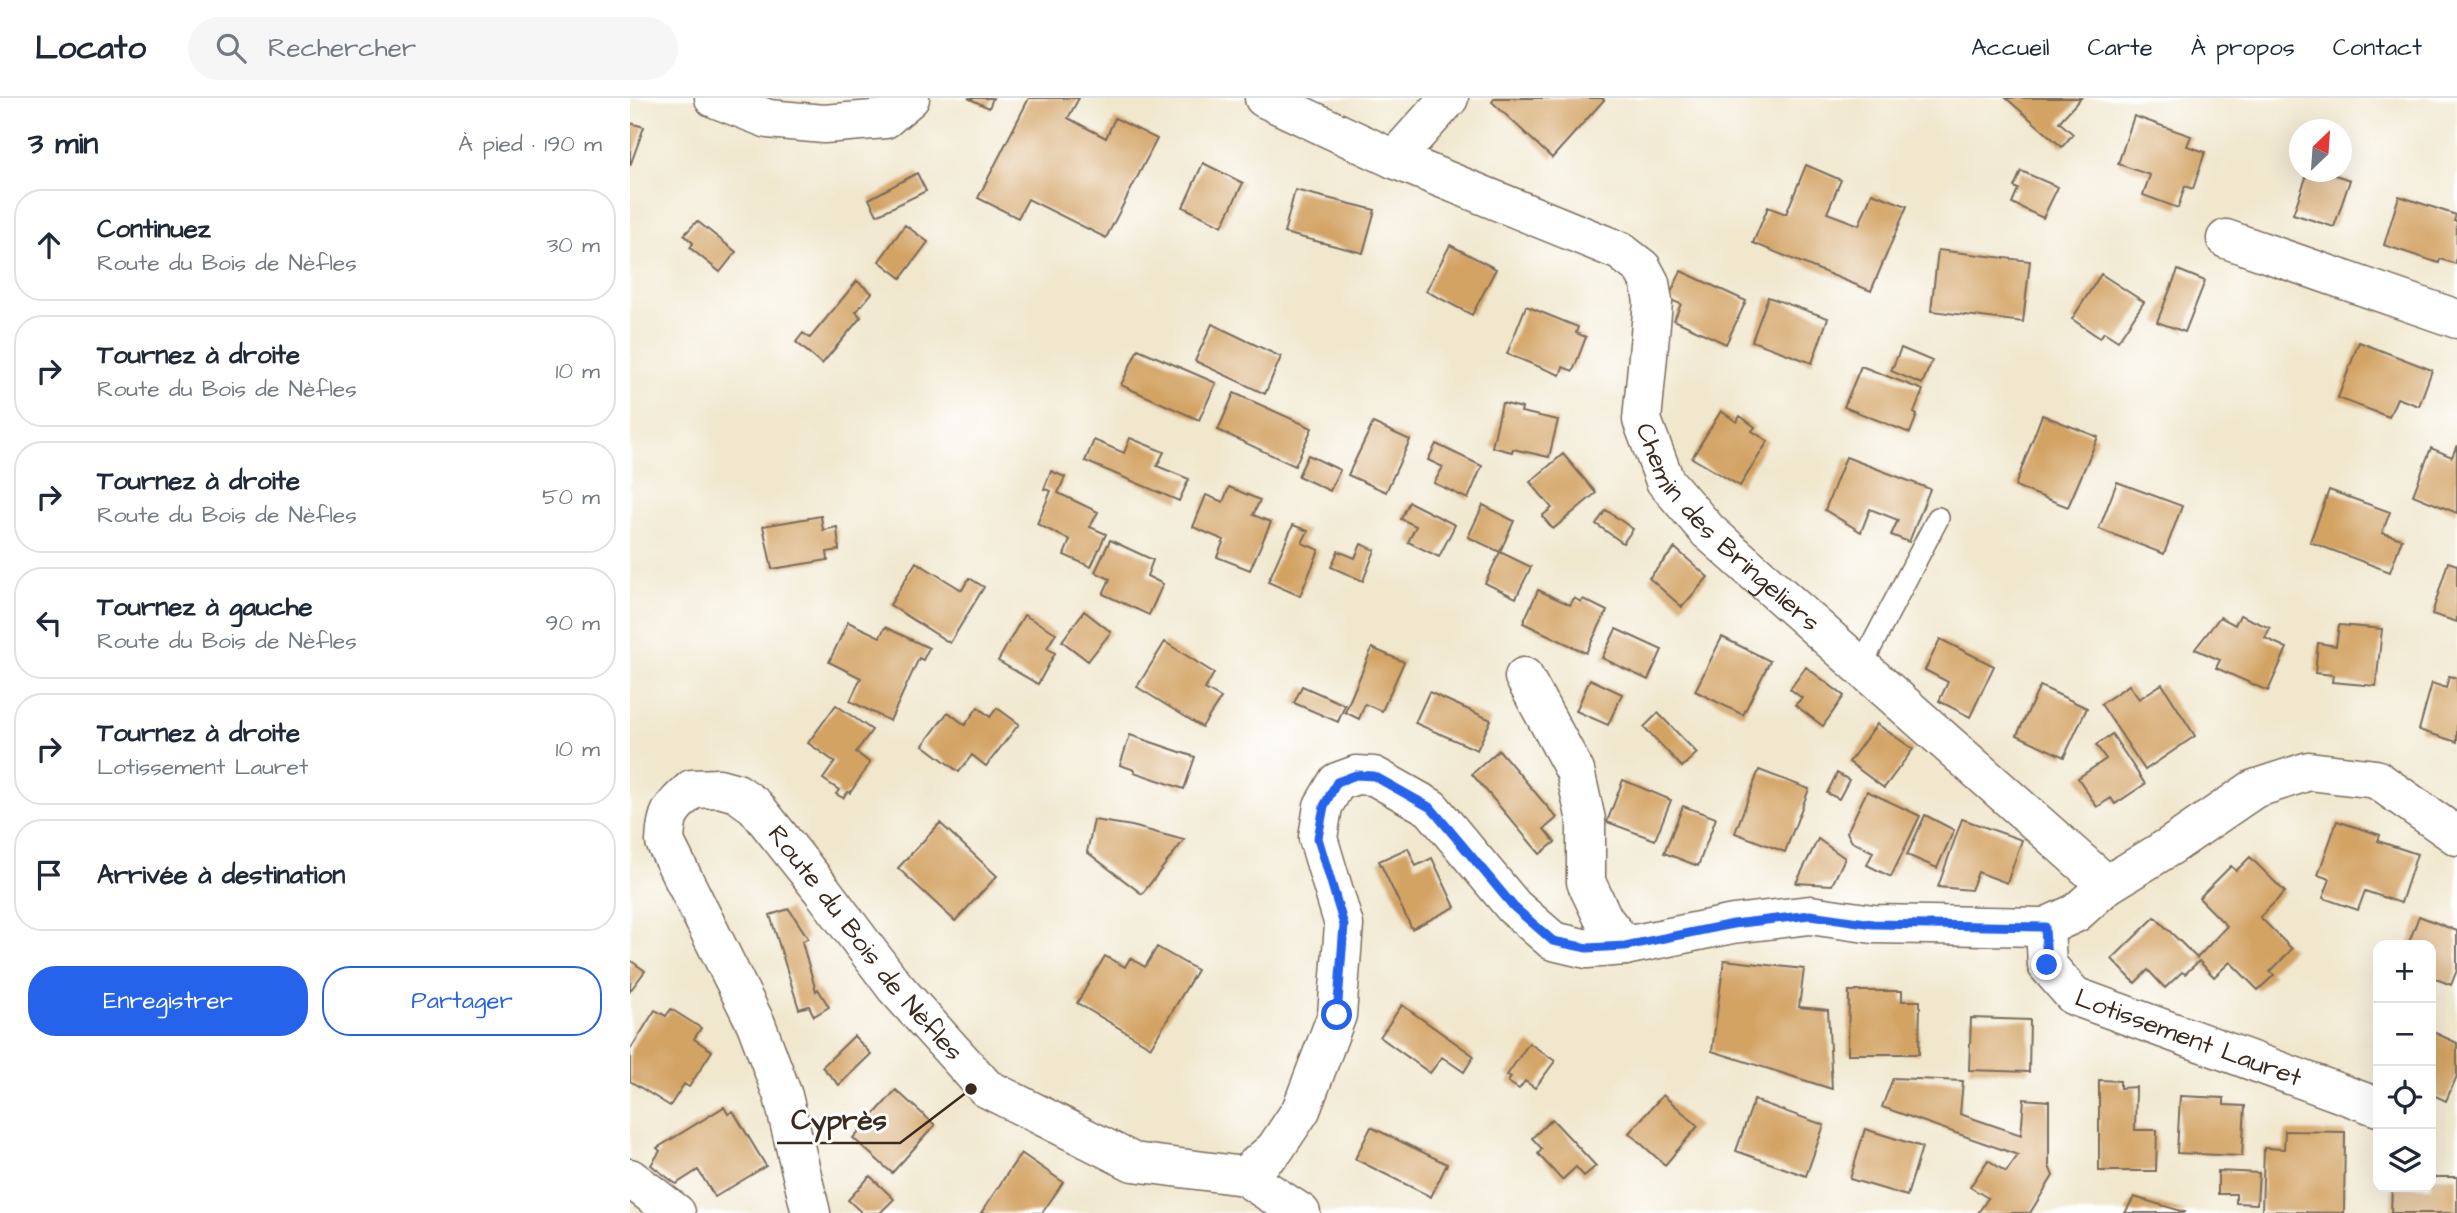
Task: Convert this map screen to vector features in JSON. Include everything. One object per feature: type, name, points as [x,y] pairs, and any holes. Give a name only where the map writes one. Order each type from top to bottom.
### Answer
[{"type":"street","points":[[714,98],[768,119],[824,124],[885,120],[910,98]]},
{"type":"street","name":"Chemin des Bringeliers","points":[[1264,98],[1394,159],[1620,251],[1642,268],[1650,283],[1653,302],[1642,420],[1665,481],[1708,531],[2107,885]]},
{"type":"street","points":[[1394,159],[1449,98]]},
{"type":"street","points":[[2226,239],[2457,319]]},
{"type":"street","points":[[1524,677],[1575,771],[1586,820],[1586,882],[1604,920],[1625,946]]},
{"type":"street","points":[[1301,1213],[1244,1176],[1275,1150],[1301,1110],[1337,1015],[1344,925],[1318,838],[1324,806],[1337,782],[1356,775],[1374,776],[1431,808],[1514,907],[1553,941],[1587,948],[1625,946],[1733,924],[1810,915],[1873,924],[2045,927],[2076,913],[2107,885],[2254,789],[2309,771],[2376,779],[2457,835]]},
{"type":"street","name":"Route du Bois de Nèfles","points":[[811,1213],[783,1096],[756,1024],[665,842],[666,820],[676,804],[692,789],[719,788],[737,793],[755,806],[895,987],[986,1088],[1133,1162],[1244,1176]]},
{"type":"street","name":"Lotissement Lauret","points":[[2045,927],[2047,965],[2074,996],[2373,1105]]},
{"type":"street","points":[[630,1178],[676,1213]]},
{"type":"lane","points":[[1861,666],[1938,518]]},
{"type":"building","points":[[968,98],[993,98],[989,108]]},
{"type":"building","points":[[1029,98],[1079,98],[1068,118],[1106,138],[1115,118],[1157,139],[1106,238],[1028,199],[1018,218],[978,198]]},
{"type":"building","points":[[1495,98],[1604,100],[1552,158],[1492,102]]},
{"type":"building","points":[[2006,98],[2081,98],[2059,122],[2073,134],[2062,147]]},
{"type":"building","points":[[2134,116],[2191,136],[2187,146],[2205,152],[2193,189],[2185,186],[2178,208],[2143,195],[2150,175],[2118,164]]},
{"type":"building","points":[[630,123],[644,127],[630,166]]},
{"type":"building","points":[[1203,163],[1243,183],[1222,226],[1183,207]]},
{"type":"building","points":[[1806,165],[1841,180],[1827,213],[1859,225],[1872,193],[1907,206],[1871,291],[1753,243],[1768,207],[1786,214]]},
{"type":"building","points":[[2021,171],[2058,187],[2043,218],[2012,203],[2018,189],[2014,187]]},
{"type":"building","points":[[917,173],[926,191],[877,215],[869,199]]},
{"type":"building","points":[[2304,182],[2349,182],[2334,227],[2293,214]]},
{"type":"building","points":[[1295,190],[1375,210],[1363,253],[1284,233]]},
{"type":"building","points":[[2399,196],[2456,215],[2456,264],[2440,259],[2439,263],[2384,245]]},
{"type":"building","points":[[697,221],[736,252],[720,272],[690,248],[693,243],[684,235]]},
{"type":"building","points":[[905,225],[928,242],[901,278],[879,261]]},
{"type":"building","points":[[1450,245],[1496,269],[1472,315],[1426,291]]},
{"type":"building","points":[[1938,250],[2030,261],[2023,322],[1931,311]]},
{"type":"building","points":[[2178,270],[2205,281],[2185,332],[2157,322]]},
{"type":"building","points":[[1681,271],[1746,301],[1726,344],[1674,320],[1681,304],[1668,299]]},
{"type":"building","points":[[2101,274],[2144,302],[2118,341],[2104,332],[2100,338],[2072,319]]},
{"type":"building","points":[[857,281],[872,293],[856,312],[861,317],[822,364],[796,342],[803,333],[810,338]]},
{"type":"building","points":[[1768,297],[1828,318],[1812,363],[1752,341]]},
{"type":"building","points":[[1526,306],[1578,327],[1576,333],[1586,337],[1573,371],[1563,367],[1560,375],[1507,354]]},
{"type":"building","points":[[1212,324],[1281,357],[1265,394],[1195,361]]},
{"type":"building","points":[[2359,342],[2432,370],[2419,406],[2397,398],[2389,417],[2338,398]]},
{"type":"building","points":[[1901,348],[1932,361],[1922,384],[1891,371]]},
{"type":"building","points":[[1138,349],[1216,383],[1199,420],[1121,385]]},
{"type":"building","points":[[1861,366],[1923,390],[1910,433],[1844,407]]},
{"type":"building","points":[[1234,393],[1312,428],[1295,466],[1218,430]]},
{"type":"building","points":[[1502,403],[1522,408],[1521,412],[1558,420],[1549,457],[1492,447]]},
{"type":"building","points":[[1721,411],[1737,422],[1740,416],[1755,427],[1752,431],[1768,441],[1740,486],[1692,458]]},
{"type":"building","points":[[2042,415],[2098,437],[2068,507],[2015,486]]},
{"type":"building","points":[[1373,423],[1410,440],[1386,492],[1348,475]]},
{"type":"building","points":[[1130,438],[1164,452],[1157,466],[1189,479],[1179,501],[1085,461],[1094,440],[1124,453]]},
{"type":"building","points":[[1436,444],[1482,466],[1468,499],[1434,483],[1443,467],[1428,460]]},
{"type":"building","points":[[2457,445],[2457,513],[2413,495],[2431,448],[2452,457]]},
{"type":"building","points":[[1563,454],[1596,493],[1553,529],[1542,516],[1552,508],[1530,482]]},
{"type":"building","points":[[1308,455],[1340,470],[1330,491],[1298,476]]},
{"type":"building","points":[[1846,457],[1930,489],[1909,542],[1891,535],[1898,520],[1870,509],[1861,532],[1825,510]]},
{"type":"building","points":[[1051,471],[1065,477],[1058,493],[1098,512],[1090,527],[1106,534],[1091,567],[1064,555],[1070,540],[1037,524],[1051,491],[1044,489]]},
{"type":"building","points":[[2117,482],[2182,506],[2164,554],[2099,529]]},
{"type":"building","points":[[1229,487],[1260,500],[1253,515],[1271,522],[1250,570],[1217,557],[1224,540],[1193,527],[1206,495],[1223,502]]},
{"type":"building","points":[[2329,490],[2390,512],[2382,533],[2402,539],[2390,572],[2310,542]]},
{"type":"building","points":[[1409,502],[1455,525],[1439,557],[1408,542],[1416,526],[1401,519]]},
{"type":"building","points":[[1483,505],[1514,521],[1500,552],[1468,537]]},
{"type":"building","points":[[1606,510],[1633,529],[1623,543],[1596,524]]},
{"type":"building","points":[[821,516],[823,530],[837,527],[839,550],[827,552],[828,560],[772,569],[763,526]]},
{"type":"building","points":[[1293,525],[1308,531],[1302,543],[1319,550],[1300,596],[1268,582]]},
{"type":"building","points":[[1110,540],[1153,560],[1147,576],[1163,584],[1149,615],[1103,594],[1110,579],[1095,572]]},
{"type":"building","points":[[1361,544],[1375,550],[1363,581],[1331,567],[1338,551],[1355,558]]},
{"type":"building","points":[[1675,548],[1708,577],[1682,607],[1649,578]]},
{"type":"building","points":[[1500,552],[1531,567],[1516,598],[1485,583]]},
{"type":"building","points":[[916,562],[962,590],[969,578],[984,587],[950,643],[890,605]]},
{"type":"building","points":[[2448,562],[2457,565],[2457,622],[2432,614]]},
{"type":"building","points":[[1538,590],[1570,605],[1574,598],[1581,602],[1583,599],[1607,611],[1586,653],[1523,623]]},
{"type":"building","points":[[1084,611],[1111,632],[1088,661],[1062,641]]},
{"type":"building","points":[[1024,615],[1056,633],[1047,648],[1055,653],[1038,684],[998,661]]},
{"type":"building","points":[[2240,615],[2270,628],[2265,638],[2287,648],[2268,691],[2216,668],[2220,660],[2195,649],[2220,617],[2235,625]]},
{"type":"building","points":[[848,622],[880,637],[885,627],[929,648],[923,660],[919,658],[890,721],[850,701],[861,678],[829,662]]},
{"type":"building","points":[[2339,625],[2382,629],[2376,686],[2332,682],[2333,675],[2315,673],[2318,643],[2336,646]]},
{"type":"building","points":[[1616,629],[1662,650],[1648,680],[1602,658]]},
{"type":"building","points":[[1722,637],[1770,661],[1743,715],[1695,691]]},
{"type":"building","points":[[1940,639],[1994,666],[1970,717],[1939,701],[1948,682],[1925,670]]},
{"type":"building","points":[[1165,642],[1214,673],[1205,689],[1221,698],[1202,727],[1137,687]]},
{"type":"building","points":[[1372,648],[1404,662],[1382,711],[1365,704],[1359,719],[1345,712]]},
{"type":"building","points":[[1806,667],[1844,696],[1823,726],[1795,705],[1802,698],[1790,689]]},
{"type":"building","points":[[2449,676],[2457,678],[2457,742],[2419,730],[2432,683],[2446,688]]},
{"type":"building","points":[[1590,679],[1622,694],[1608,725],[1576,711]]},
{"type":"building","points":[[2162,684],[2195,736],[2145,770],[2101,704],[2129,685],[2139,699]]},
{"type":"building","points":[[1302,686],[1345,705],[1338,722],[1294,703]]},
{"type":"building","points":[[2040,686],[2087,708],[2064,757],[2017,735]]},
{"type":"building","points":[[1429,692],[1491,720],[1477,750],[1415,723]]},
{"type":"building","points":[[836,705],[872,730],[856,752],[870,763],[850,793],[843,798],[836,794],[839,790],[823,779],[835,762],[808,743]]},
{"type":"building","points":[[978,707],[990,717],[997,708],[1019,724],[986,766],[972,755],[959,772],[923,745],[948,712],[965,725]]},
{"type":"building","points":[[1658,713],[1697,753],[1682,767],[1644,727]]},
{"type":"building","points":[[1877,724],[1913,749],[1884,788],[1849,762]]},
{"type":"building","points":[[2112,734],[2145,784],[2115,804],[2111,798],[2097,807],[2078,778],[2106,759],[2096,745]]},
{"type":"building","points":[[1130,735],[1195,757],[1184,789],[1120,765]]},
{"type":"building","points":[[1499,750],[1557,818],[1544,829],[1555,842],[1540,854],[1472,774]]},
{"type":"building","points":[[1759,770],[1809,789],[1785,852],[1735,833]]},
{"type":"building","points":[[1837,773],[1849,780],[1839,799],[1827,793]]},
{"type":"building","points":[[1623,780],[1671,800],[1655,840],[1607,822]]},
{"type":"building","points":[[1867,791],[1920,816],[1891,877],[1867,865],[1873,852],[1851,841],[1847,832]]},
{"type":"building","points":[[1683,806],[1716,818],[1698,866],[1664,853]]},
{"type":"building","points":[[1925,815],[1954,830],[1937,868],[1907,855]]},
{"type":"building","points":[[1962,819],[2022,840],[2007,883],[1978,872],[1971,890],[1938,887]]},
{"type":"building","points":[[1094,820],[1132,826],[1184,840],[1142,894],[1087,852]]},
{"type":"building","points":[[2337,821],[2380,835],[2378,841],[2417,854],[2401,903],[2365,891],[2358,910],[2323,898],[2330,879],[2318,875]]},
{"type":"building","points":[[940,823],[997,876],[955,921],[898,868]]},
{"type":"building","points":[[1818,839],[1845,858],[1832,885],[1796,883]]},
{"type":"building","points":[[1408,848],[1416,866],[1432,858],[1455,907],[1412,929],[1379,861]]},
{"type":"building","points":[[2250,857],[2285,892],[2260,917],[2292,949],[2270,972],[2274,975],[2258,990],[2230,962],[2214,977],[2199,961],[2165,988],[2148,970],[2135,983],[2112,959],[2155,917],[2197,958],[2227,926],[2199,898],[2231,866],[2236,871]]},
{"type":"building","points":[[789,909],[808,938],[802,942],[816,991],[818,989],[829,1007],[814,1016],[809,1006],[799,1009],[770,915]]},
{"type":"building","points":[[2419,916],[2457,931],[2457,970],[2451,985],[2436,979],[2436,940],[2410,940]]},
{"type":"building","points":[[1157,947],[1197,970],[1151,1047],[1077,1003],[1105,956],[1125,967],[1130,958],[1145,967]]},
{"type":"building","points":[[630,960],[645,971],[630,991]]},
{"type":"building","points":[[1724,960],[1804,969],[1799,1007],[1828,1010],[1832,1089],[1712,1051]]},
{"type":"building","points":[[1849,991],[1902,991],[1902,1001],[1920,1001],[1919,1054],[1848,1054]]},
{"type":"building","points":[[1402,1005],[1474,1056],[1464,1072],[1442,1057],[1430,1073],[1380,1037]]},
{"type":"building","points":[[671,1009],[701,1028],[694,1039],[712,1051],[689,1087],[684,1084],[670,1106],[630,1081],[630,1050],[655,1010],[666,1016]]},
{"type":"building","points":[[1971,1018],[2030,1020],[2029,1072],[1969,1070]]},
{"type":"building","points":[[2436,1033],[2457,1043],[2457,1076],[2446,1101],[2436,1096]]},
{"type":"building","points":[[854,1036],[871,1054],[839,1085],[822,1067]]},
{"type":"building","points":[[1529,1043],[1555,1061],[1535,1088],[1525,1081],[1519,1089],[1508,1082],[1511,1077],[1507,1075]]},
{"type":"building","points":[[1893,1078],[1963,1081],[1960,1114],[2021,1135],[2024,1099],[2049,1101],[2049,1166],[2053,1176],[2030,1213],[1978,1213],[1988,1198],[1970,1187],[1988,1160],[2006,1172],[2018,1155],[1882,1107]]},
{"type":"building","points":[[2099,1080],[2120,1081],[2120,1088],[2136,1087],[2135,1130],[2157,1130],[2156,1171],[2099,1171]]},
{"type":"building","points":[[896,1090],[935,1125],[892,1173],[853,1138]]},
{"type":"building","points":[[1663,1095],[1698,1126],[1665,1165],[1629,1133]]},
{"type":"building","points":[[2180,1096],[2224,1098],[2224,1105],[2245,1106],[2242,1156],[2177,1153]]},
{"type":"building","points":[[1754,1100],[1824,1125],[1806,1176],[1736,1151]]},
{"type":"building","points":[[724,1107],[728,1114],[733,1111],[766,1166],[715,1197],[698,1170],[676,1184],[651,1165],[660,1151],[657,1148]]},
{"type":"building","points":[[1552,1119],[1596,1166],[1584,1176],[1576,1167],[1562,1180],[1538,1154],[1542,1149],[1532,1138]]},
{"type":"building","points":[[1371,1127],[1447,1164],[1431,1197],[1355,1159]]},
{"type":"building","points":[[1865,1129],[1922,1147],[1907,1196],[1850,1179]]},
{"type":"building","points":[[2285,1131],[2345,1132],[2344,1213],[2262,1211],[2264,1148],[2284,1149]]},
{"type":"building","points":[[1021,1153],[1063,1182],[1056,1193],[1042,1213],[981,1213]]},
{"type":"building","points":[[2218,1171],[2259,1173],[2257,1204],[2236,1203],[2236,1194],[2218,1194]]},
{"type":"building","points":[[870,1176],[894,1199],[880,1213],[862,1213],[848,1200]]},
{"type":"building","points":[[2436,1177],[2457,1177],[2457,1213],[2391,1213],[2392,1192],[2436,1192]]},
{"type":"building","points":[[2134,1197],[2185,1212],[2125,1213]]},
{"type":"place","name":"Cyprès","points":[[971,1089]]},
{"type":"route","points":[[1337,1015],[1344,925],[1318,838],[1324,806],[1337,782],[1356,775],[1374,776],[1431,808],[1514,907],[1553,941],[1587,948],[1625,946],[1733,924],[1810,915],[1873,924],[2045,927],[2047,965]]}]
